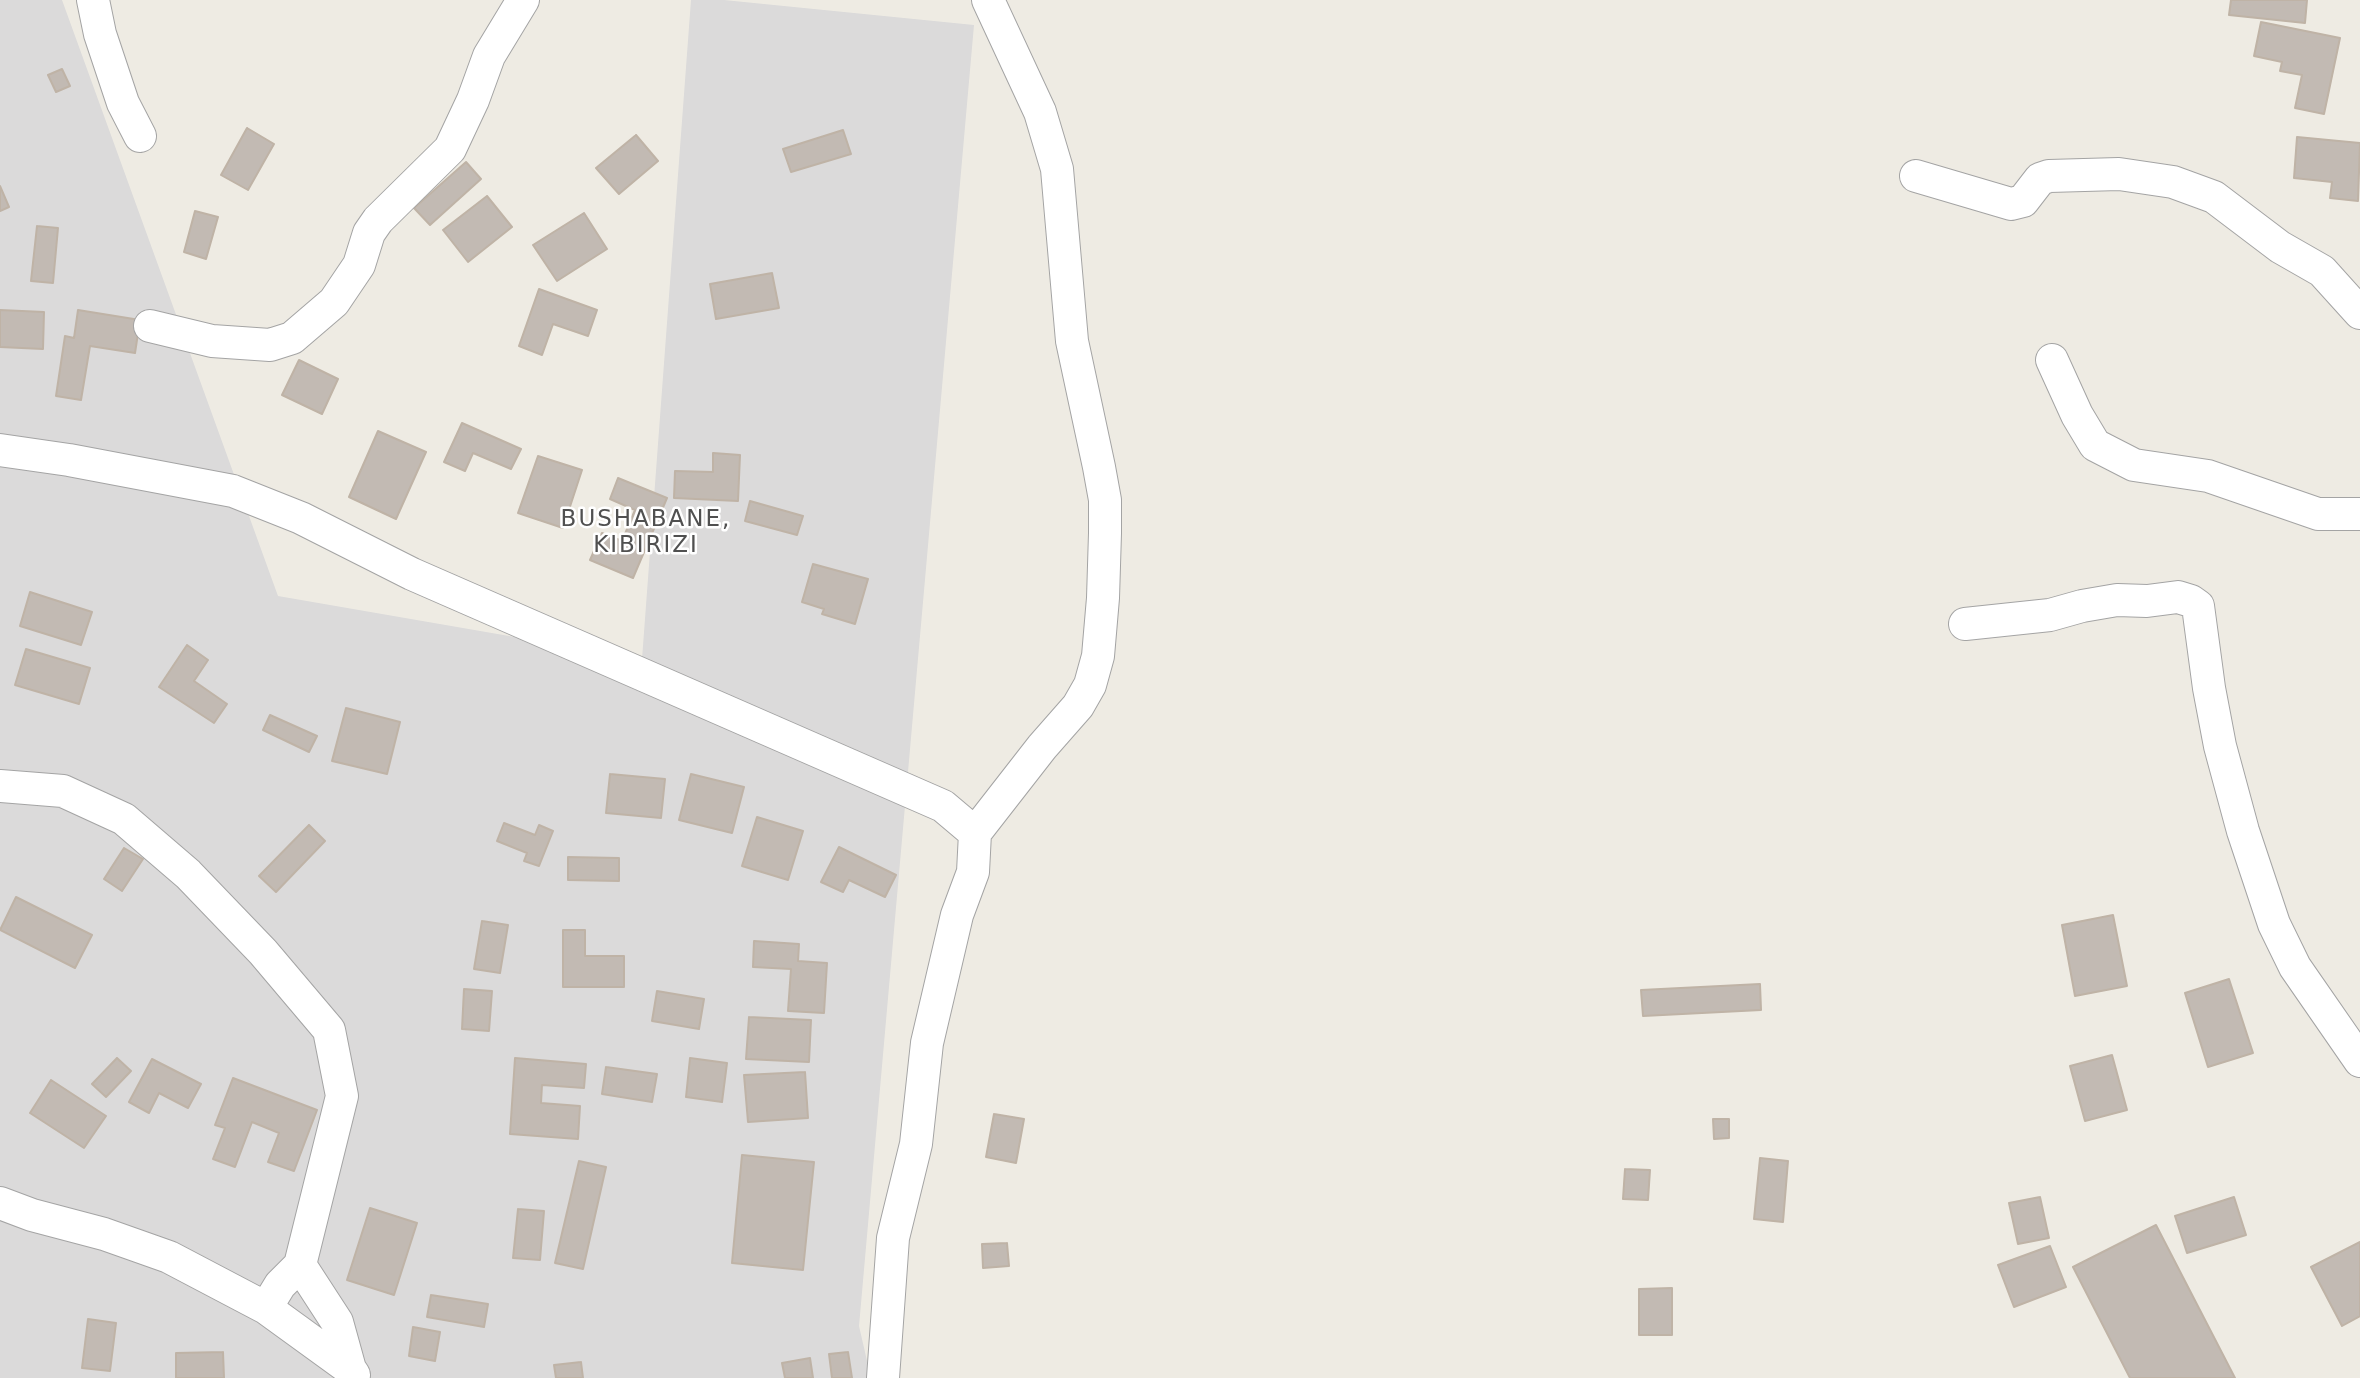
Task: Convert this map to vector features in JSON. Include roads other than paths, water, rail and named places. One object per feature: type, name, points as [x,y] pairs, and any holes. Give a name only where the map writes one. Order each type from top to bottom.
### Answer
[{"type":"street","points":[[93,0],[100,34],[122,103],[140,136]]},
{"type":"street","points":[[150,326],[212,341],[270,345],[292,338],[334,302],[359,265],[369,233],[378,220],[450,149],[466,118],[489,56],[523,0]]},
{"type":"street","points":[[883,1378],[893,1238],[916,1144],[928,1043],[957,915],[973,872],[975,833],[1042,747],[1078,706],[1090,685],[1098,656],[1103,598],[1105,500],[1072,341],[1057,169],[1040,112],[988,0]]},
{"type":"street","points":[[1916,176],[2011,204],[2024,201],[2040,179],[2049,176],[2119,174],[2174,182],[2214,197],[2280,247],[2322,271],[2360,313]]},
{"type":"street","points":[[2052,360],[2077,415],[2095,445],[2134,465],[2208,476],[2318,514],[2360,514]]},
{"type":"street","points":[[0,450],[233,491],[301,518],[412,574],[943,806],[975,833]]},
{"type":"street","points":[[1965,624],[2050,615],[2117,600],[2147,601],[2178,597],[2197,606],[2220,747],[2243,831],[2274,924],[2295,967],[2360,1061]]},
{"type":"street","points":[[0,786],[64,791],[124,819],[188,874],[263,952],[330,1030],[342,1096],[300,1265],[280,1285],[266,1308]]},
{"type":"street","points":[[0,1203],[32,1215],[104,1234],[169,1257],[266,1308],[353,1374]]},
{"type":"street","points":[[300,1265],[337,1322],[353,1374]]},
{"type":"district","name":"BUSHABANE, KIBIRIZI","points":[[646,533]]}]
